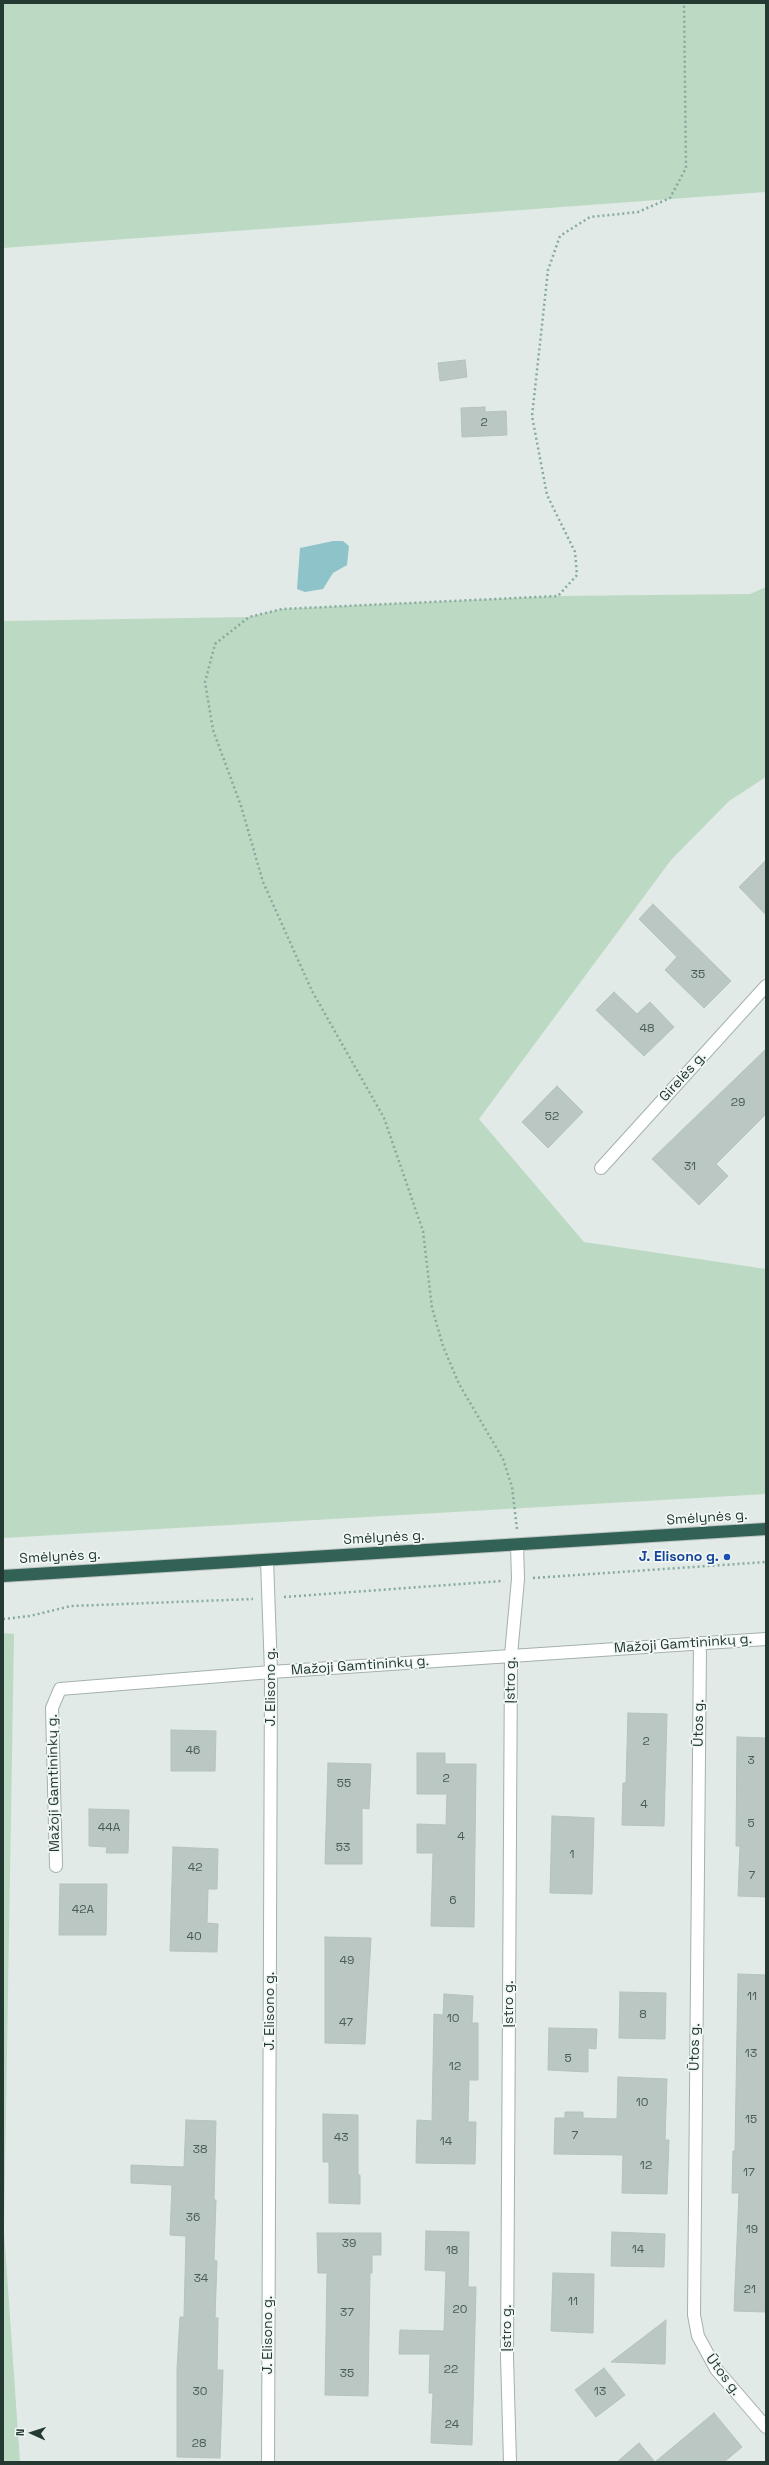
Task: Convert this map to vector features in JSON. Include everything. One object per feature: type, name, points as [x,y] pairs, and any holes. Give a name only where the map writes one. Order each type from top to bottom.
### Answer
[{"type":"highway","name":"Smėlynės g.","points":[[3,1576],[766,1529]]},
{"type":"street","name":"Girelės g.","points":[[601,1168],[766,986]]},
{"type":"street","name":"Įstro g.","points":[[510,2462],[507,2349],[511,1655],[518,1579],[517,1545]]},
{"type":"street","name":"J. Elisono g.","points":[[267,1560],[271,1672],[268,2462]]},
{"type":"street","name":"Mažoji Gamtininkų g.","points":[[56,1866],[52,1708],[60,1689],[511,1655],[766,1639]]},
{"type":"street","name":"Ūtos g.","points":[[700,1643],[694,2315],[698,2336],[716,2369],[766,2427]]},
{"type":"path","points":[[517,1545],[516,1517],[503,1459],[460,1384],[444,1346],[432,1308],[423,1231],[384,1118],[312,991],[263,882],[241,806],[213,730],[205,682],[215,644],[249,617],[282,609],[558,596],[577,575],[575,552],[547,495],[532,416],[548,270],[560,236],[590,217],[638,212],[670,198],[686,168],[684,3]]},
{"type":"path","points":[[3,1619],[30,1616],[71,1606],[269,1598],[766,1562]]},
{"type":"green space","points":[[3,3],[766,3],[766,192],[3,248]]},
{"type":"green space","points":[[766,587],[766,777],[729,801],[671,860],[479,1119],[584,1242],[766,1269],[766,1494],[3,1538],[3,621],[249,617],[282,609],[558,596],[750,594]]},
{"type":"green space","points":[[3,1633],[14,1634],[4,2231],[20,2462],[3,2462]]},
{"type":"water","points":[[333,541],[343,541],[349,546],[347,565],[333,573],[323,589],[305,592],[297,589],[300,548]]},
{"type":"building","points":[[465,360],[467,377],[440,381],[438,363]]},
{"type":"building","points":[[485,407],[485,412],[506,411],[507,435],[462,437],[461,408]]},
{"type":"building","points":[[766,860],[766,915],[739,887]]},
{"type":"building","points":[[653,904],[731,981],[704,1008],[665,970],[677,957],[639,919]]},
{"type":"building","points":[[614,992],[637,1014],[650,1002],[674,1027],[644,1056],[596,1010]]},
{"type":"building","points":[[766,1049],[766,1114],[716,1164],[728,1176],[699,1205],[652,1159]]},
{"type":"building","points":[[557,1086],[583,1112],[548,1148],[522,1122]]},
{"type":"building","points":[[628,1713],[667,1714],[664,1826],[622,1825],[623,1783],[626,1783]]},
{"type":"building","points":[[171,1730],[216,1731],[215,1771],[171,1771]]},
{"type":"building","points":[[737,1737],[766,1738],[766,1897],[738,1896],[740,1846],[736,1846]]},
{"type":"building","points":[[417,1753],[445,1753],[445,1764],[476,1764],[474,1927],[431,1926],[433,1853],[417,1853],[417,1824],[446,1825],[447,1794],[417,1794]]},
{"type":"building","points":[[328,1763],[371,1764],[369,1809],[362,1808],[362,1864],[325,1864]]},
{"type":"building","points":[[89,1809],[129,1810],[128,1853],[106,1853],[107,1847],[89,1846]]},
{"type":"building","points":[[552,1816],[594,1818],[592,1894],[550,1893]]},
{"type":"building","points":[[173,1847],[218,1849],[217,1889],[208,1889],[207,1923],[218,1924],[217,1952],[170,1951]]},
{"type":"building","points":[[60,1884],[107,1884],[106,1935],[59,1935]]},
{"type":"building","points":[[325,1937],[371,1938],[365,2044],[325,2043]]},
{"type":"building","points":[[738,1974],[766,1975],[766,2312],[734,2311],[739,2193],[732,2193],[733,2151],[735,2151]]},
{"type":"building","points":[[620,1992],[666,1993],[665,2039],[619,2038]]},
{"type":"building","points":[[444,1994],[473,1996],[472,2023],[478,2023],[478,2080],[469,2080],[468,2122],[476,2122],[475,2164],[416,2163],[417,2120],[432,2121],[434,2014],[443,2015]]},
{"type":"building","points":[[549,2028],[597,2029],[596,2049],[588,2048],[588,2072],[548,2070]]},
{"type":"building","points":[[618,2077],[667,2079],[665,2140],[669,2140],[667,2194],[622,2193],[623,2155],[554,2154],[555,2118],[565,2118],[565,2112],[583,2112],[583,2118],[617,2119]]},
{"type":"building","points":[[323,2114],[358,2115],[358,2175],[360,2175],[360,2204],[329,2203],[329,2162],[323,2162]]},
{"type":"building","points":[[186,2120],[216,2121],[214,2260],[217,2261],[215,2318],[218,2318],[217,2370],[223,2370],[220,2458],[177,2457],[177,2369],[180,2317],[184,2317],[186,2236],[170,2235],[172,2185],[131,2183],[131,2165],[184,2167]]},
{"type":"building","points":[[426,2231],[469,2232],[468,2287],[476,2287],[472,2445],[431,2443],[433,2393],[429,2393],[430,2354],[399,2354],[400,2330],[444,2331],[446,2271],[425,2270]]},
{"type":"building","points":[[612,2232],[665,2234],[664,2267],[611,2266]]},
{"type":"building","points":[[317,2233],[381,2233],[381,2255],[372,2255],[372,2273],[370,2273],[368,2396],[325,2395],[327,2273],[318,2273]]},
{"type":"building","points":[[553,2273],[594,2274],[593,2333],[551,2331]]},
{"type":"building","points":[[666,2320],[665,2364],[611,2362]]},
{"type":"building","points":[[604,2368],[625,2395],[596,2417],[575,2390]]},
{"type":"building","points":[[714,2413],[742,2447],[724,2462],[655,2462]]},
{"type":"building","points":[[639,2443],[655,2462],[617,2462]]},
{"type":"place","name":"J. Elisono g.","points":[[727,1557]]}]
